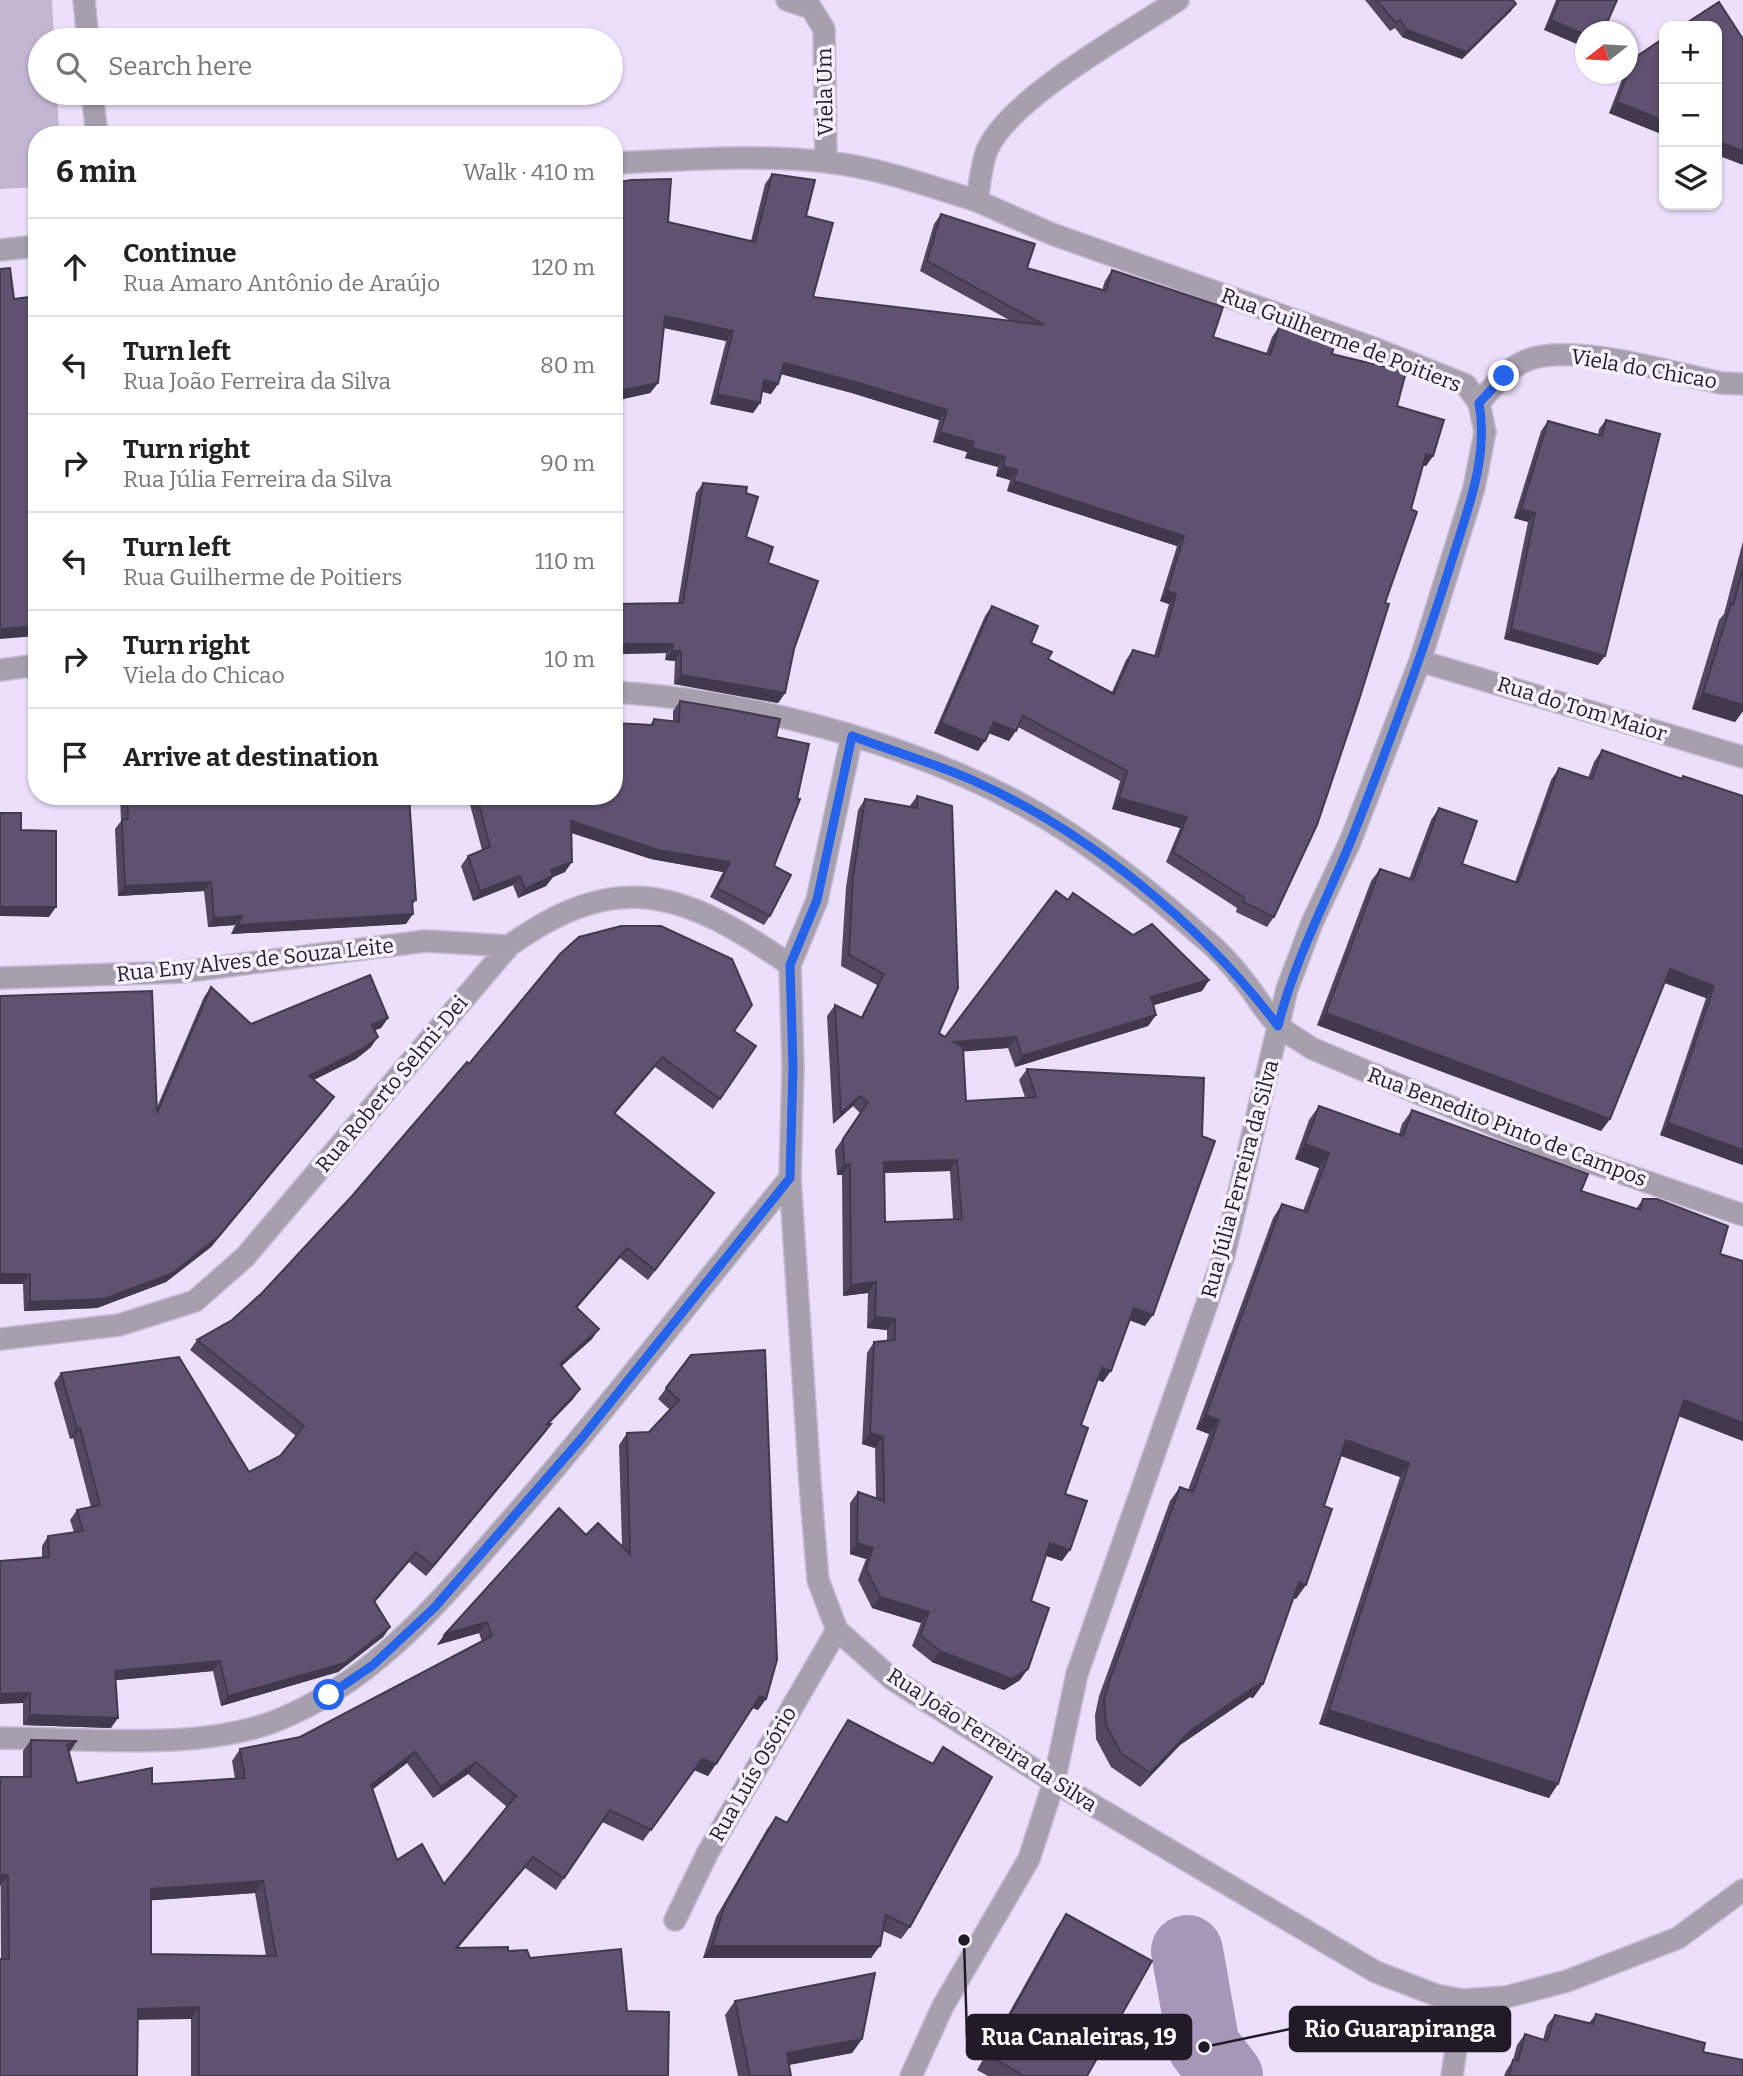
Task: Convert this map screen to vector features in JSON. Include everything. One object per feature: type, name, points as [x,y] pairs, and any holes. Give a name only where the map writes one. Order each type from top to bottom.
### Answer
[{"type":"street","points":[[84,0],[87,28]]},
{"type":"street","name":"Viela Um","points":[[787,0],[811,8],[824,29],[826,162]]},
{"type":"street","points":[[977,201],[988,149],[1004,125],[1037,93],[1178,0]]},
{"type":"street","points":[[93,105],[96,126]]},
{"type":"street","name":"Rua Guilherme de Poitiers","points":[[623,163],[725,158],[826,162],[897,175],[977,201],[1052,234],[1434,371],[1466,385],[1479,403],[1485,432],[1474,488],[1420,660],[1350,842],[1312,923],[1287,989],[1278,1026]]},
{"type":"street","points":[[0,250],[28,247]]},
{"type":"street","name":"Viela do Chicao","points":[[1479,403],[1504,376],[1521,363],[1554,354],[1590,356],[1721,383],[1743,384]]},
{"type":"street","name":"Rua do Tom Maior","points":[[1420,660],[1743,757]]},
{"type":"street","points":[[0,670],[28,666]]},
{"type":"street","points":[[623,693],[669,696],[764,712],[852,736],[973,780],[1065,831],[1202,936],[1242,977],[1278,1026]]},
{"type":"street","name":"Rua João Ferreira da Silva","points":[[852,736],[817,900],[790,965],[793,1067],[790,1178],[818,1580],[837,1630],[892,1679],[1054,1782],[1376,1972],[1436,1994],[1464,2000],[1506,1997],[1567,1981],[1678,1938],[1743,1891]]},
{"type":"street","name":"Rua Roberto Selmi-Dei","points":[[0,1339],[119,1325],[195,1301],[245,1257],[509,946],[542,922],[596,901],[643,895],[691,906],[740,930],[790,965]]},
{"type":"street","name":"Rua Eny Alves de Souza Leite","points":[[0,978],[180,972],[426,941],[509,946]]},
{"type":"street","name":"Rua Benedito Pinto de Campos","points":[[1278,1026],[1311,1048],[1546,1147],[1743,1215]]},
{"type":"street","name":"Rua Júlia Ferreira da Silva","points":[[911,2076],[943,2006],[1029,1859],[1054,1782],[1077,1674],[1224,1255],[1269,1079],[1278,1026]]},
{"type":"street","points":[[0,1738],[212,1737],[273,1722],[352,1681],[434,1608],[556,1468],[790,1178]]},
{"type":"street","name":"Rua Luís Osório","points":[[675,1920],[708,1852],[837,1630]]},
{"type":"street","points":[[1451,2076],[1464,2000]]},
{"type":"shaded area","points":[[0,0],[52,0],[53,28],[28,28],[28,105],[58,105],[59,126],[28,126],[28,187],[0,189]]},
{"type":"building","points":[[1376,0],[1513,0],[1516,4],[1467,52],[1407,30],[1400,20],[1396,23]]},
{"type":"building","points":[[1559,0],[1617,0],[1608,21],[1575,21],[1575,30],[1551,20]]},
{"type":"building","points":[[1719,2],[1743,39],[1743,151],[1722,143],[1722,21],[1690,21]]},
{"type":"building","points":[[1659,41],[1659,119],[1617,102],[1624,84],[1638,84],[1638,56]]},
{"type":"building","points":[[772,174],[815,180],[806,216],[833,223],[813,297],[1044,325],[927,261],[941,214],[1035,244],[1027,268],[1106,291],[1112,270],[1223,307],[1213,337],[1270,355],[1279,327],[1334,346],[1332,354],[1406,372],[1397,406],[1444,420],[1433,456],[1426,454],[1411,509],[1417,512],[1385,603],[1389,604],[1317,825],[1274,917],[1243,902],[1244,898],[1173,852],[1187,817],[1119,798],[1127,771],[1023,716],[1016,731],[994,722],[985,741],[941,723],[992,606],[1038,626],[1031,643],[1052,652],[1048,659],[1114,694],[1133,650],[1158,657],[1176,594],[1167,591],[1184,536],[1014,481],[1017,470],[1003,466],[1005,457],[972,448],[974,442],[940,432],[947,410],[859,383],[784,363],[778,384],[764,380],[760,403],[717,394],[733,331],[665,316],[658,383],[623,390],[623,181],[671,179],[668,222],[755,242]]},
{"type":"building","points":[[10,268],[14,299],[28,297],[28,627],[0,629],[0,269]]},
{"type":"building","points":[[1606,420],[1660,434],[1605,656],[1511,629],[1535,513],[1521,509],[1548,421],[1602,436]]},
{"type":"building","points":[[703,483],[747,487],[746,493],[758,497],[746,537],[773,547],[768,563],[818,581],[794,649],[785,693],[681,675],[681,651],[672,651],[673,644],[623,644],[623,604],[683,603]]},
{"type":"building","points":[[1743,568],[1743,705],[1703,693]]},
{"type":"building","points":[[680,701],[780,719],[776,737],[809,744],[797,799],[800,799],[774,866],[791,875],[770,916],[717,888],[730,862],[658,850],[571,821],[572,862],[551,870],[553,876],[525,889],[520,876],[480,891],[468,856],[490,847],[479,805],[623,805],[623,723],[653,725],[654,719],[679,722]]},
{"type":"building","points":[[1602,750],[1682,779],[1683,776],[1743,796],[1743,1150],[1668,1123],[1714,986],[1670,969],[1610,1119],[1326,1013],[1380,869],[1413,880],[1439,808],[1477,821],[1462,864],[1518,883],[1559,768],[1592,779]]},
{"type":"building","points":[[917,796],[952,806],[958,988],[939,1033],[945,1037],[1056,891],[1068,900],[1073,893],[1133,935],[1152,924],[1209,980],[1151,997],[1156,1015],[1022,1056],[1016,1037],[954,1042],[963,1047],[966,1101],[1036,1097],[1027,1069],[1204,1078],[1202,1136],[1215,1141],[1153,1315],[1134,1308],[1111,1371],[1102,1368],[1081,1425],[1088,1428],[1065,1494],[1087,1501],[1070,1550],[1050,1543],[1031,1601],[1049,1608],[1028,1669],[1012,1679],[940,1651],[920,1635],[929,1612],[880,1597],[866,1569],[873,1548],[857,1543],[858,1492],[884,1501],[883,1437],[870,1433],[874,1342],[895,1340],[895,1319],[875,1317],[876,1282],[851,1285],[850,1164],[844,1164],[843,1139],[868,1102],[860,1096],[841,1113],[835,1005],[862,1018],[884,974],[849,955],[853,876],[865,799],[917,808]],"holes":[[[957,1160],[962,1219],[885,1222],[884,1162]]]},
{"type":"building","points":[[127,805],[410,805],[416,900],[412,901],[413,914],[238,925],[242,916],[214,918],[211,882],[125,886],[122,820],[128,819]]},
{"type":"building","points":[[0,813],[21,813],[21,830],[56,831],[56,907],[0,907]]},
{"type":"building","points":[[621,926],[661,926],[732,959],[752,1005],[734,1031],[756,1046],[720,1099],[662,1057],[614,1113],[714,1193],[655,1270],[627,1248],[576,1307],[599,1329],[560,1364],[580,1389],[547,1424],[551,1424],[433,1566],[416,1552],[374,1601],[390,1627],[345,1663],[228,1696],[220,1661],[115,1671],[118,1718],[30,1715],[30,1693],[0,1694],[0,1561],[49,1557],[48,1536],[83,1531],[77,1510],[100,1505],[80,1428],[77,1429],[61,1373],[179,1357],[249,1472],[280,1456],[304,1426],[197,1340],[232,1320],[262,1293],[352,1196],[467,1062],[469,1064],[560,954],[579,937]]},
{"type":"building","points":[[370,975],[388,1018],[372,1025],[378,1037],[363,1049],[309,1076],[334,1097],[218,1237],[173,1273],[104,1299],[30,1302],[30,1274],[0,1274],[0,996],[152,991],[157,1113],[211,987],[251,1024]]},
{"type":"building","points":[[1319,1106],[1403,1136],[1412,1110],[1588,1174],[1581,1191],[1640,1210],[1643,1199],[1657,1199],[1728,1226],[1720,1254],[1743,1261],[1743,1423],[1684,1400],[1558,1784],[1329,1710],[1409,1463],[1346,1440],[1324,1506],[1332,1509],[1306,1585],[1299,1582],[1263,1684],[1260,1683],[1190,1731],[1150,1773],[1121,1753],[1106,1725],[1104,1700],[1109,1682],[1180,1487],[1193,1492],[1219,1420],[1206,1415],[1282,1204],[1307,1212],[1329,1153],[1305,1144]]},
{"type":"building","points":[[765,1350],[777,1660],[766,1699],[760,1696],[716,1764],[702,1759],[651,1830],[610,1810],[564,1878],[533,1857],[456,1948],[508,1947],[508,1951],[527,1950],[530,1958],[621,1949],[627,2011],[669,2012],[668,2076],[199,2076],[199,2007],[138,2009],[137,2076],[0,2076],[0,1959],[9,1959],[8,1875],[0,1875],[0,1777],[31,1777],[31,1740],[77,1741],[67,1745],[77,1783],[152,1768],[152,1784],[245,1778],[240,1749],[300,1737],[492,1636],[487,1622],[445,1634],[559,1508],[586,1535],[598,1523],[630,1554],[627,1433],[649,1432],[679,1400],[666,1388],[691,1355]],"holes":[[[415,1752],[441,1787],[476,1762],[516,1796],[444,1884],[422,1844],[397,1860],[371,1785]],[[263,1881],[276,1956],[151,1954],[151,1889]]]},
{"type":"building","points":[[848,1720],[933,1764],[943,1747],[992,1777],[910,1927],[886,1915],[880,1946],[712,1946],[725,1905],[776,1817],[787,1823]]},
{"type":"building","points":[[1066,1914],[1152,1961],[1087,2076],[1024,2076],[988,2055]]},
{"type":"building","points":[[875,1973],[862,2039],[787,2053],[791,2076],[750,2076],[735,2001]]},
{"type":"building","points":[[1596,2014],[1705,2043],[1703,2052],[1743,2060],[1743,2076],[1509,2076],[1513,2060],[1518,2061],[1525,2034],[1547,2041],[1555,2015],[1593,2024]]},
{"type":"waterway","points":[[1187,1951],[1204,2047],[1227,2076]]},
{"type":"place","name":"Rua Canaleiras, 19","points":[[964,1940]]},
{"type":"place","name":"Rio Guarapiranga","points":[[1204,2047]]},
{"type":"route","points":[[329,1695],[373,1665],[434,1608],[581,1439],[790,1178],[793,1067],[790,965],[805,936],[817,900],[852,736],[973,780],[1065,831],[1202,936],[1242,977],[1278,1026],[1287,989],[1312,923],[1350,842],[1420,660],[1474,488],[1485,432],[1479,403],[1504,376]]}]
